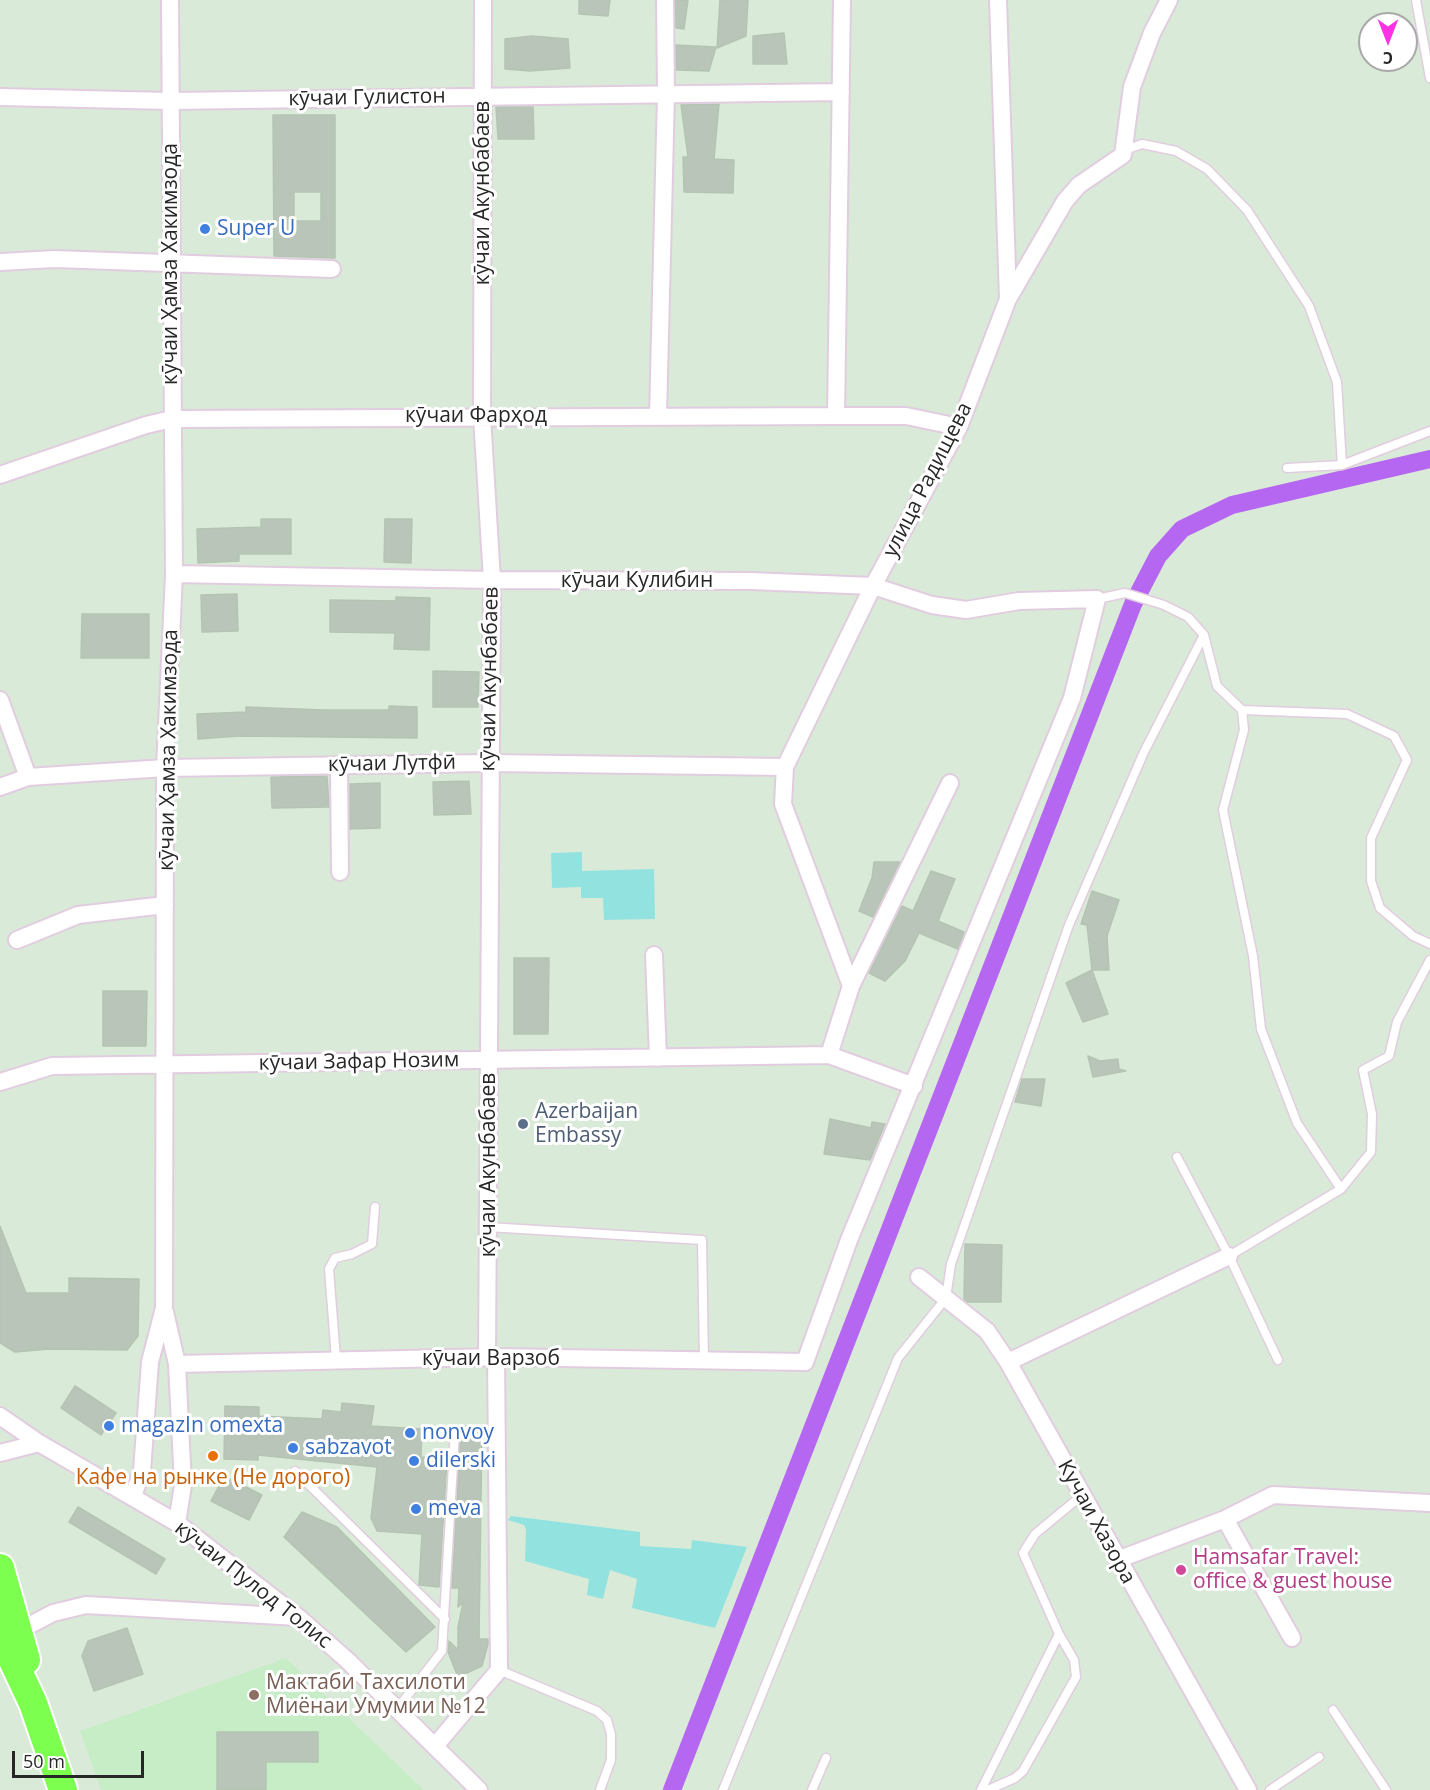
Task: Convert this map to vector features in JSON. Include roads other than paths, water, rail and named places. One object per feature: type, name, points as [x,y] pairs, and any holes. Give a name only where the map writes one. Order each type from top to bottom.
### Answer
[{"type":"highway","points":[[0,1568],[7,1634],[33,1703],[58,1787]]},
{"type":"street","name":"кӯчаи Ҳамза Хакимзода","points":[[133,1496],[142,1472],[150,1362],[164,1308],[165,768],[174,574],[170,0]]},
{"type":"street","name":"кӯчаи Акунбабаев","points":[[483,0],[482,416],[492,580],[489,763],[488,1227],[500,1670]]},
{"type":"street","points":[[658,416],[666,93],[665,0]]},
{"type":"street","points":[[836,416],[842,0]]},
{"type":"street","points":[[998,0],[1008,299]]},
{"type":"street","points":[[1125,150],[1132,87],[1152,33],[1169,0]]},
{"type":"street","name":"кӯчаи Гулистон","points":[[0,97],[169,101],[666,93],[842,93]]},
{"type":"street","name":"улица Радищева","points":[[851,986],[783,804],[785,767],[873,586],[959,427],[1008,299],[1065,201],[1079,185],[1102,167],[1117,161],[1125,150]]},
{"type":"street","points":[[0,262],[56,260],[332,269]]},
{"type":"street","name":"кӯчаи Фарҳод","points":[[0,475],[146,425],[172,419],[906,416],[959,427]]},
{"type":"street","name":"кӯчаи Кулибин","points":[[174,574],[492,580],[751,581],[873,586],[932,605],[966,610],[1019,601],[1097,599]]},
{"type":"street","points":[[950,783],[851,986],[829,1055],[914,1086],[1072,698],[1097,599]]},
{"type":"street","points":[[0,700],[28,777]]},
{"type":"street","name":"кӯчаи Лутфӣ","points":[[0,787],[28,777],[165,768],[489,763],[785,767]]},
{"type":"street","points":[[339,765],[340,872]]},
{"type":"street","points":[[17,940],[78,915],[165,905]]},
{"type":"street","points":[[654,955],[658,1058]]},
{"type":"street","name":"кӯчаи Зафар Нозим","points":[[0,1082],[52,1065],[829,1055]]},
{"type":"street","name":"кӯчаи Варзоб","points":[[177,1364],[491,1357],[805,1362],[849,1240],[914,1086]]},
{"type":"street","points":[[1008,1362],[1229,1256]]},
{"type":"street","name":"Кучаи Хазора","points":[[918,1277],[987,1331],[1008,1362],[1081,1496],[1248,1790]]},
{"type":"street","points":[[164,1308],[177,1364],[183,1485],[177,1523]]},
{"type":"street","name":"кӯчаи Пулод Толис","points":[[0,1416],[39,1443],[177,1523],[298,1617],[397,1709],[479,1790]]},
{"type":"street","points":[[0,1453],[39,1443]]},
{"type":"street","points":[[1117,1560],[1225,1519],[1274,1495],[1430,1503]]},
{"type":"street","points":[[1225,1519],[1292,1638]]},
{"type":"street","points":[[7,1634],[53,1613],[86,1605],[298,1617]]},
{"type":"street","points":[[435,1746],[500,1670]]},
{"type":"lane","points":[[1416,0],[1430,78]]},
{"type":"lane","points":[[1125,150],[1142,144],[1176,151],[1207,169],[1247,210],[1309,306],[1337,382],[1342,465]]},
{"type":"lane","points":[[1287,468],[1342,465],[1430,431]]},
{"type":"lane","points":[[1097,599],[1125,593],[1164,605],[1188,617],[1204,634],[1217,686],[1242,710],[1244,730],[1222,810],[1253,956],[1261,1029],[1297,1123],[1341,1189]]},
{"type":"lane","points":[[723,1790],[898,1358],[946,1298],[951,1264],[1069,925],[1144,752],[1204,634]]},
{"type":"lane","points":[[1242,710],[1347,714],[1394,736],[1407,760],[1371,838],[1371,881],[1380,908],[1413,936],[1430,944]]},
{"type":"lane","points":[[1229,1256],[1341,1189],[1371,1152],[1372,1114],[1363,1070],[1389,1056],[1397,1022],[1430,960]]},
{"type":"lane","points":[[1177,1157],[1229,1256],[1278,1360]]},
{"type":"lane","points":[[336,1359],[329,1269],[335,1258],[352,1254],[372,1244],[375,1208]]},
{"type":"lane","points":[[488,1227],[702,1240],[704,1361]]},
{"type":"lane","points":[[397,1709],[442,1651],[455,1431]]},
{"type":"lane","points":[[295,1471],[445,1619]]},
{"type":"lane","points":[[988,1790],[1015,1778],[1023,1771],[1076,1677],[1074,1660],[1059,1634],[1023,1553],[1035,1534],[1081,1496]]},
{"type":"lane","points":[[981,1790],[1059,1634]]},
{"type":"lane","points":[[500,1670],[597,1711],[607,1720],[611,1734],[611,1760],[600,1790]]},
{"type":"lane","points":[[1333,1710],[1386,1790]]},
{"type":"lane","points":[[1270,1790],[1319,1757]]},
{"type":"lane","points":[[812,1790],[826,1758]]},
{"type":"waterway","points":[[672,1790],[1133,604],[1158,556],[1182,529],[1232,505],[1430,459]]},
{"type":"place","name":"Super U","points":[[205,229]]},
{"type":"place","name":"Azerbaijan Embassy","points":[[523,1124]]},
{"type":"place","name":"magazIn omexta","points":[[109,1426]]},
{"type":"place","name":"nonvoy","points":[[410,1433]]},
{"type":"place","name":"sabzavot","points":[[293,1448]]},
{"type":"place","name":"Кафе на рынке (Не дорого)","points":[[213,1456]]},
{"type":"place","name":"dilerski","points":[[414,1461]]},
{"type":"place","name":"meva","points":[[416,1509]]},
{"type":"place","name":"Hamsafar Travel: office & guest house","points":[[1181,1570]]},
{"type":"place","name":"Мактаби Тахсилоти Миёнаи Умумии №12","points":[[254,1695]]}]
